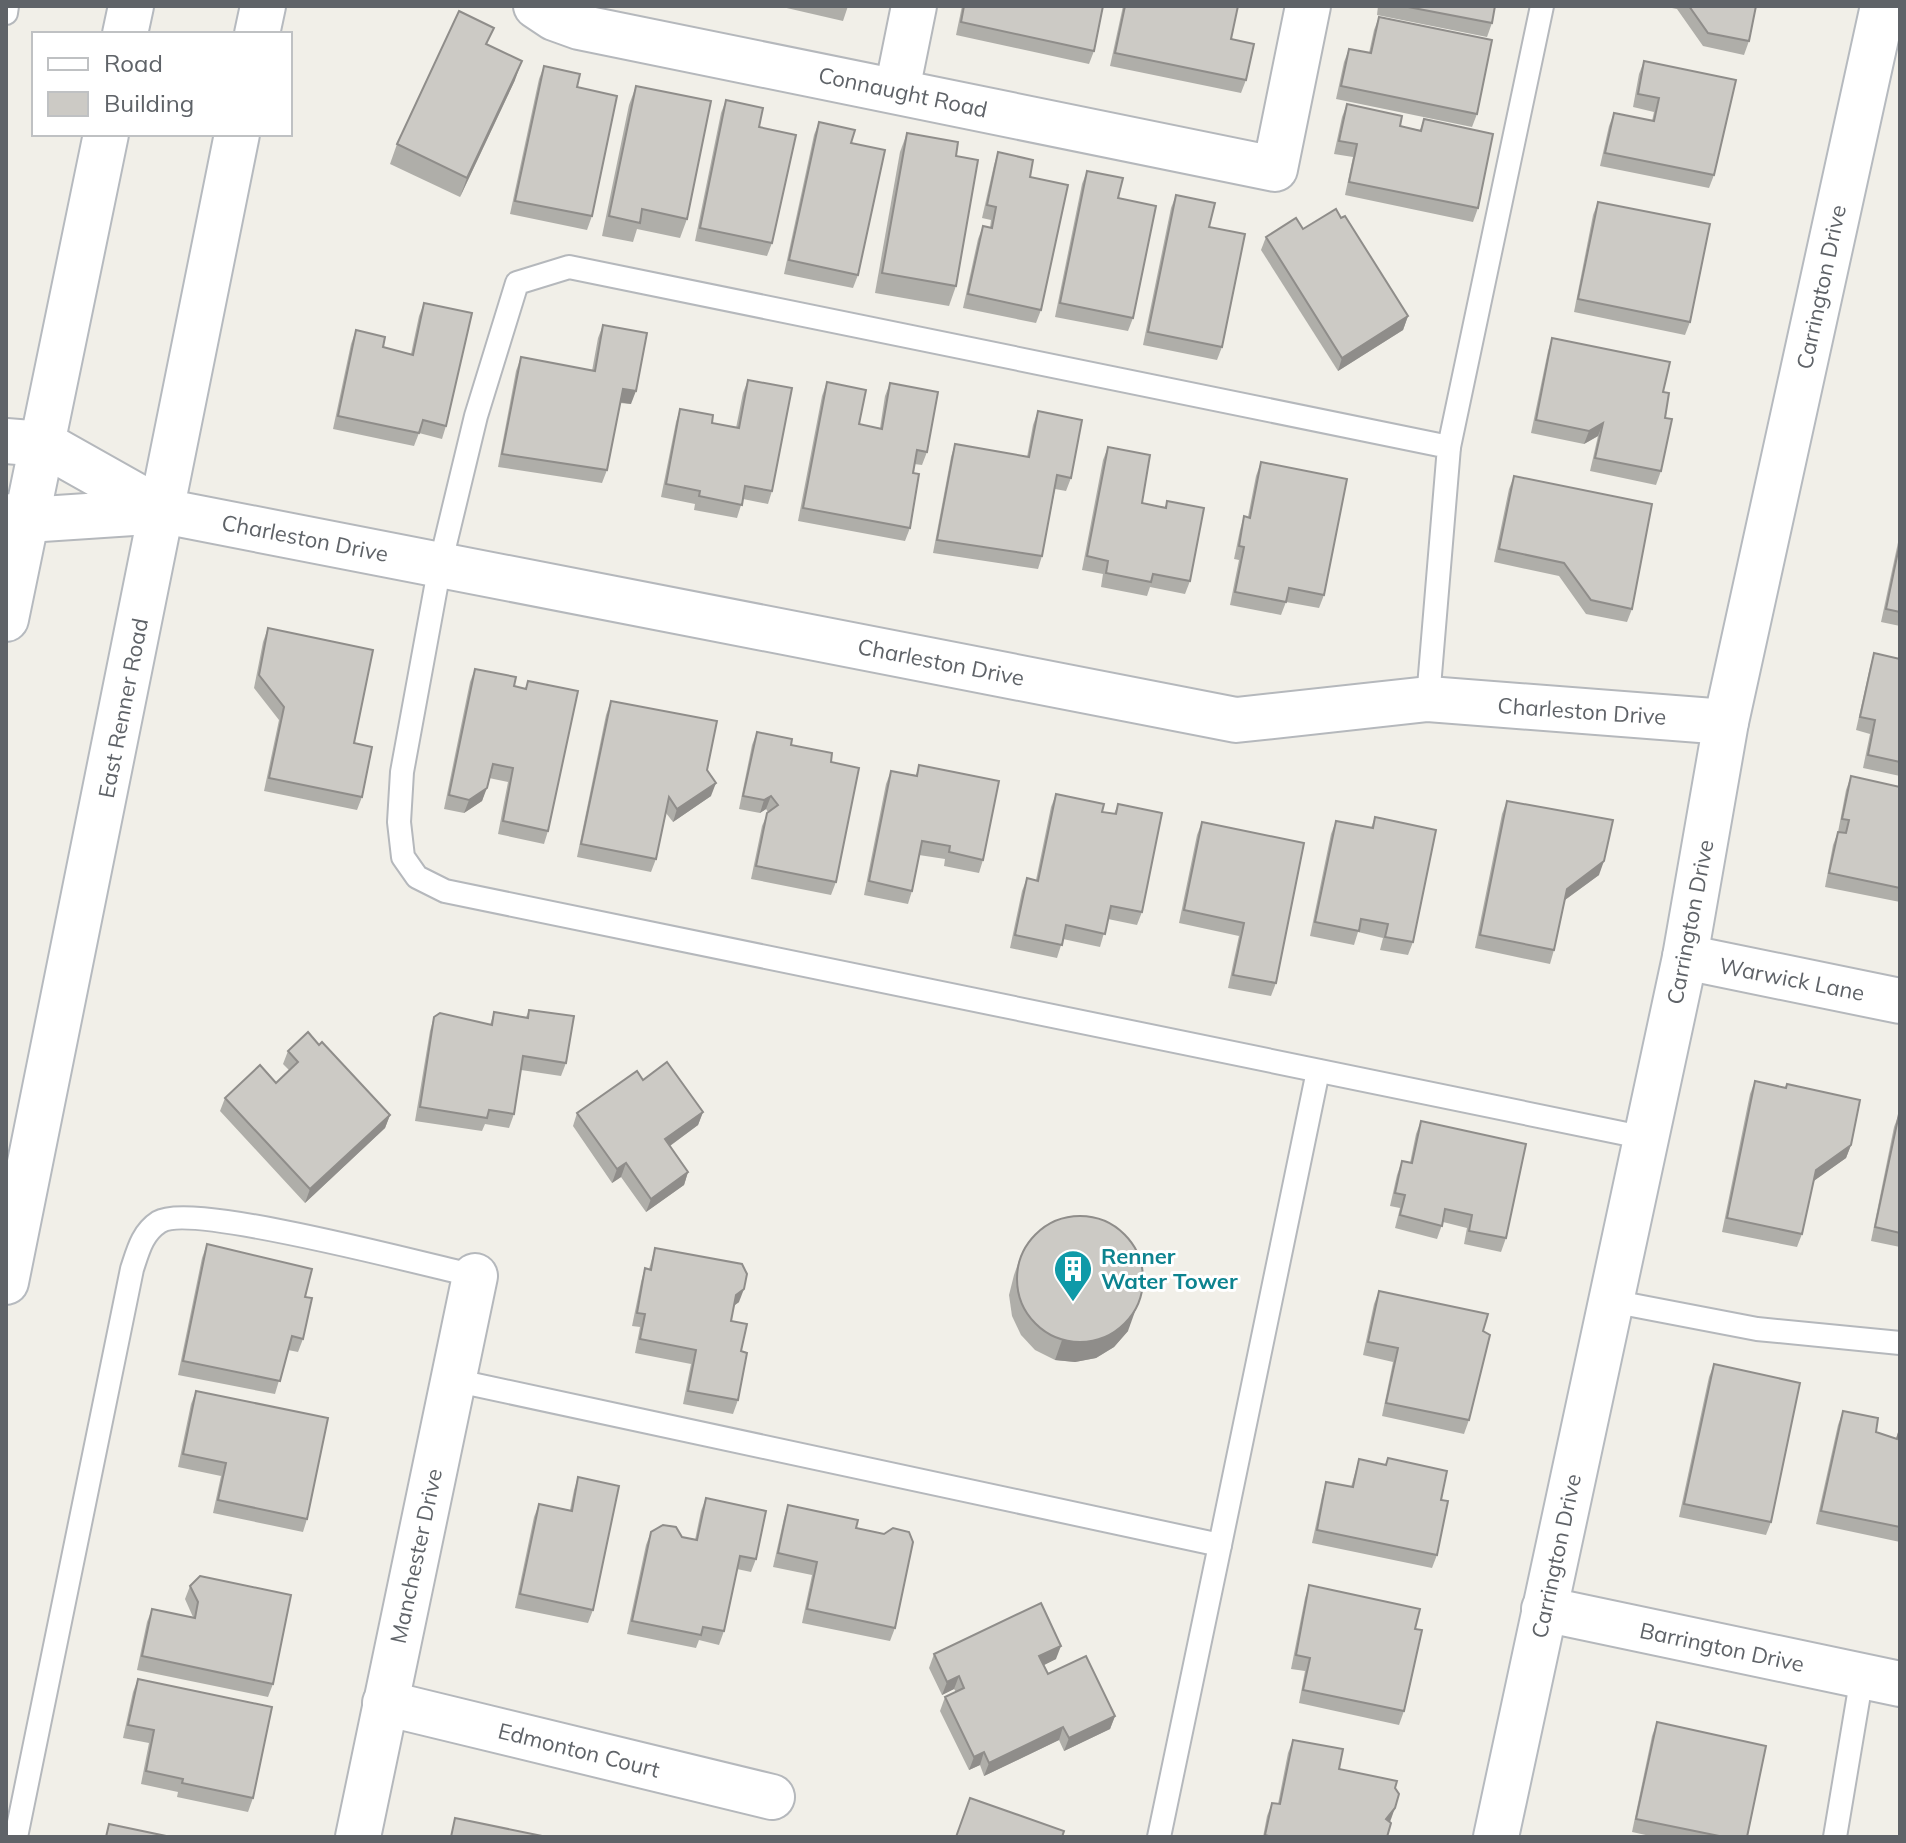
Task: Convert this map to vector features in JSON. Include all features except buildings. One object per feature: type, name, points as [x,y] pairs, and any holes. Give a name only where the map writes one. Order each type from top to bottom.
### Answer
[{"type":"street","points":[[125,32],[131,6]]},
{"type":"street","points":[[257,32],[263,6]]},
{"type":"street","name":"Connaught Road","points":[[536,6],[554,18],[579,27],[1275,169],[1308,6]]},
{"type":"street","points":[[897,90],[914,6]]},
{"type":"street","name":"Carrington Drive","points":[[1496,1837],[1685,957],[1726,722],[1883,6]]},
{"type":"street","points":[[6,619],[25,442],[105,136]]},
{"type":"street","name":"East Renner Road","points":[[6,1282],[237,136]]},
{"type":"street","name":"Charleston Drive","points":[[25,442],[163,511]]},
{"type":"street","name":"Charleston Drive","points":[[16,518],[163,511],[1236,720],[1428,699],[1726,722]]},
{"type":"street","name":"Warwick Lane","points":[[1685,957],[1900,1001]]},
{"type":"street","name":"Manchester Drive","points":[[358,1837],[475,1276]]},
{"type":"street","name":"Barrington Drive","points":[[1544,1609],[1881,1680]]},
{"type":"street","name":"Edmonton Court","points":[[385,1703],[772,1797]]},
{"type":"lane","points":[[6,13],[7,6]]},
{"type":"lane","points":[[1428,699],[1449,447],[1542,6]]},
{"type":"lane","points":[[1449,447],[569,267],[517,283],[476,416],[440,565],[402,772],[399,822],[403,857],[417,877],[445,891],[1646,1138]]},
{"type":"lane","points":[[1159,1837],[1318,1071]]},
{"type":"lane","points":[[16,1837],[132,1269],[142,1239],[161,1220],[247,1225],[475,1276]]},
{"type":"lane","points":[[1611,1301],[1757,1329],[1900,1343]]},
{"type":"lane","points":[[453,1380],[1220,1545]]},
{"type":"lane","points":[[1835,1837],[1881,1680]]},
{"type":"place","name":"Renner Water Tower","points":[[1073,1303]]}]
